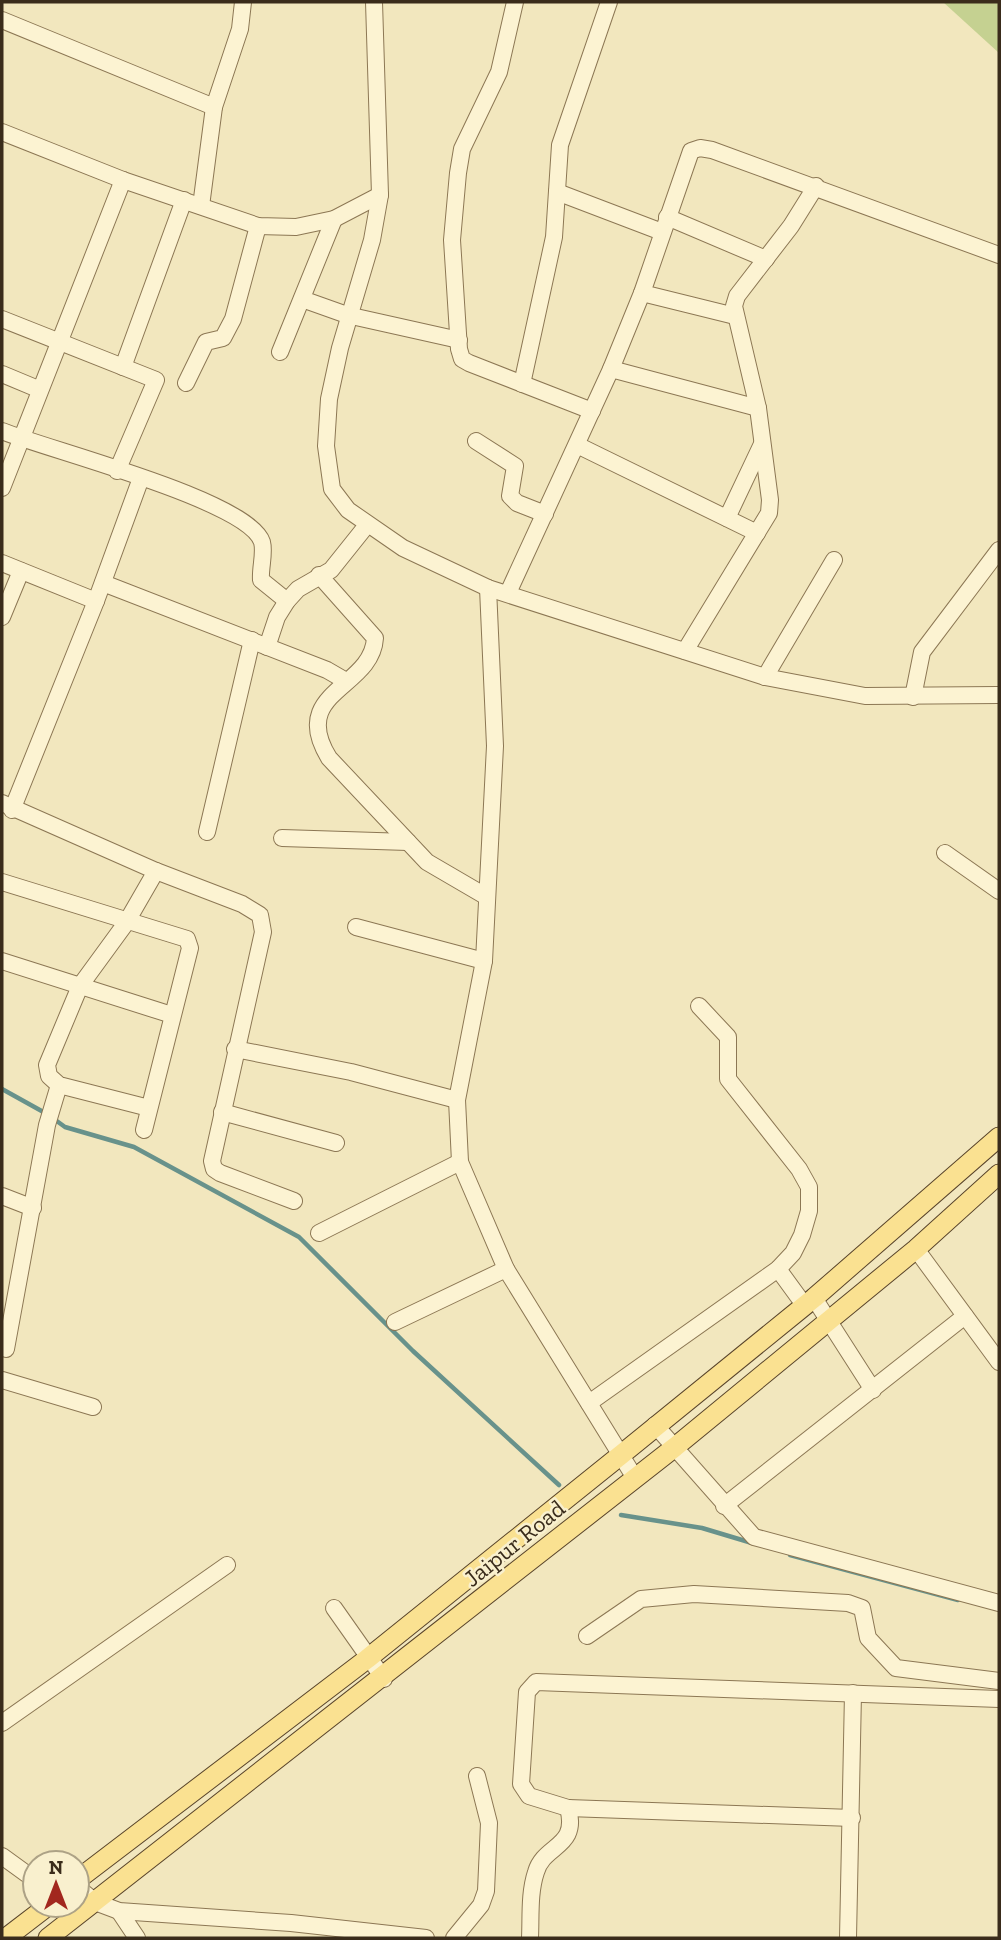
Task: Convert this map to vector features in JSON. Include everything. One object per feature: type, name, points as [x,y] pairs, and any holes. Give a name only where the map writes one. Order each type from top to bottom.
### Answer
[{"type":"main road","name":"Jaipur Road","points":[[91,1869],[367,1659],[622,1454],[809,1302],[999,1137]]},
{"type":"main road","name":"Jaipur Road","points":[[91,1904],[384,1679],[675,1447],[916,1249],[999,1174]]},
{"type":"main road","points":[[6,1938],[31,1919]]},
{"type":"main road","name":"Jaipur Road","points":[[48,1938],[63,1919]]},
{"type":"street","points":[[201,206],[214,107],[240,29],[243,2]]},
{"type":"street","points":[[374,2],[380,195],[372,240],[347,315],[330,399],[327,458],[332,489],[348,510],[403,548],[488,589],[508,593],[765,677],[865,696],[999,695]]},
{"type":"street","points":[[515,2],[499,72],[462,149],[458,173],[452,240],[462,359],[592,411]]},
{"type":"street","points":[[522,384],[554,237],[560,145],[609,2]]},
{"type":"street","points":[[2,20],[214,107]]},
{"type":"street","points":[[2,132],[122,180],[258,226],[296,227],[334,219],[380,195]]},
{"type":"street","points":[[508,593],[611,369],[642,293],[686,159],[691,151],[700,148],[816,186],[999,255]]},
{"type":"street","points":[[2,487],[38,389],[122,180]]},
{"type":"street","points":[[685,651],[769,513],[771,500],[758,408],[735,316],[737,296],[816,186]]},
{"type":"street","points":[[556,192],[766,258]]},
{"type":"street","points":[[123,367],[184,200]]},
{"type":"street","points":[[280,352],[334,219]]},
{"type":"street","points":[[186,383],[206,342],[223,338],[233,319],[258,226]]},
{"type":"street","points":[[642,293],[735,316]]},
{"type":"street","points":[[302,299],[347,315],[459,340]]},
{"type":"street","points":[[2,319],[156,380],[117,471]]},
{"type":"street","points":[[611,369],[758,408]]},
{"type":"street","points":[[2,374],[38,389]]},
{"type":"street","points":[[2,431],[207,501],[254,531],[262,542],[261,580],[287,601]]},
{"type":"street","points":[[477,441],[515,466],[510,496],[516,503],[545,514]]},
{"type":"street","points":[[727,518],[763,443]]},
{"type":"street","points":[[577,445],[757,533]]},
{"type":"street","points":[[141,478],[96,601],[7,807],[156,872],[242,904],[260,915],[263,932],[212,1161],[214,1169],[293,1201]]},
{"type":"street","points":[[268,647],[277,617],[287,601],[319,575],[331,570],[367,525]]},
{"type":"street","points":[[912,697],[922,652],[999,550]]},
{"type":"street","points":[[765,677],[834,560]]},
{"type":"street","points":[[2,563],[96,601]]},
{"type":"street","points":[[2,617],[21,571]]},
{"type":"street","points":[[319,575],[375,638],[371,655],[324,703],[319,715],[321,744],[330,758],[427,862],[487,897]]},
{"type":"street","points":[[103,583],[327,670],[346,681]]},
{"type":"street","points":[[488,589],[495,746],[487,897],[472,958],[457,1100],[460,1162],[506,1269],[635,1478]]},
{"type":"street","points":[[207,832],[252,640]]},
{"type":"street","points":[[282,838],[408,842]]},
{"type":"street","points":[[945,853],[999,891]]},
{"type":"street","points":[[149,1108],[58,1085],[49,1076],[47,1065],[80,986],[126,923],[156,872]]},
{"type":"street","points":[[2,882],[126,923],[187,939],[190,948],[144,1130]]},
{"type":"street","points":[[356,927],[472,958]]},
{"type":"street","points":[[2,961],[172,1015]]},
{"type":"street","points":[[589,1403],[778,1269],[793,1253],[809,1211],[809,1187],[799,1169],[728,1079],[728,1037],[699,1006]]},
{"type":"street","points":[[235,1049],[351,1072],[457,1100]]},
{"type":"street","points":[[3,1353],[47,1125],[58,1085]]},
{"type":"street","points":[[222,1112],[337,1143]]},
{"type":"street","points":[[319,1233],[460,1162]]},
{"type":"street","points":[[2,1196],[33,1208]]},
{"type":"street","points":[[916,1249],[999,1362]]},
{"type":"street","points":[[395,1322],[506,1269]]},
{"type":"street","points":[[778,1269],[828,1321],[873,1390]]},
{"type":"street","points":[[724,1506],[965,1316]]},
{"type":"street","points":[[2,1380],[93,1407]]},
{"type":"street","points":[[655,1425],[754,1537],[999,1603]]},
{"type":"street","points":[[2,1723],[227,1565]]},
{"type":"street","points":[[587,1636],[641,1599],[651,1596],[694,1594],[848,1603],[862,1608],[868,1638],[896,1668],[999,1681]]},
{"type":"street","points":[[334,1608],[367,1659],[384,1679]]},
{"type":"street","points":[[852,1818],[568,1808],[529,1796],[521,1784],[527,1692],[536,1682],[999,1699]]},
{"type":"street","points":[[848,1938],[853,1693]]},
{"type":"street","points":[[454,1938],[481,1905],[485,1891],[489,1823],[477,1776]]},
{"type":"street","points":[[530,1938],[536,1871],[569,1833],[568,1808]]},
{"type":"street","points":[[2,1856],[21,1870]]},
{"type":"street","points":[[91,1898],[119,1911],[290,1923],[426,1938]]},
{"type":"street","points":[[119,1911],[137,1938]]},
{"type":"green space","points":[[943,2],[999,2],[999,53]]},
{"type":"waterway","points":[[2,1089],[47,1114]]},
{"type":"waterway","points":[[54,1119],[65,1127],[134,1147],[299,1237],[413,1351],[559,1485]]},
{"type":"waterway","points":[[621,1515],[702,1528],[752,1543]]},
{"type":"waterway","points":[[790,1555],[958,1600]]}]
